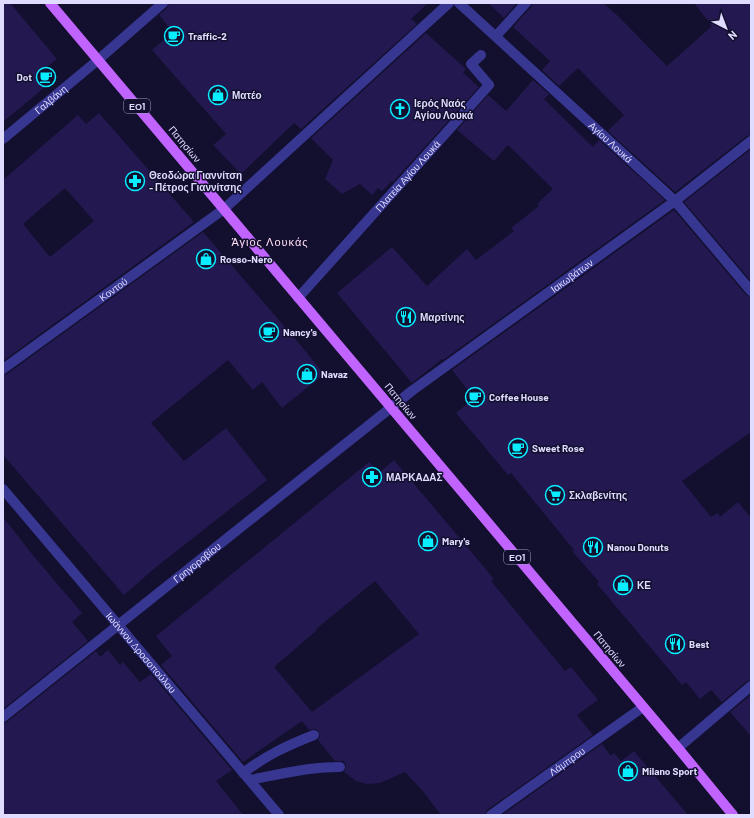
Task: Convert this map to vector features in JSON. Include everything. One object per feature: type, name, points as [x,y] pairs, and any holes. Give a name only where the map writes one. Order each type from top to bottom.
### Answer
[{"type":"main road","name":"Πατησίων","points":[[50,3],[733,815]]},
{"type":"street","name":"Γαλβάνη","points":[[3,139],[98,60],[163,3]]},
{"type":"street","points":[[224,209],[449,3]]},
{"type":"street","name":"Αγίου Λουκά","points":[[460,3],[675,202],[751,291]]},
{"type":"street","points":[[496,36],[526,3]]},
{"type":"street","name":"Πλατεία Αγίου Λουκά","points":[[298,298],[489,85],[471,64],[481,55]]},
{"type":"street","name":"Ιακωβάτων","points":[[390,408],[426,380],[675,202],[751,141]]},
{"type":"street","name":"Κοντού","points":[[3,369],[224,209]]},
{"type":"street","name":"Γρηγοροβίου","points":[[3,717],[390,408]]},
{"type":"street","name":"Ιωάννου Δροσοπούλου","points":[[3,489],[279,815]]},
{"type":"street","points":[[678,748],[751,686]]},
{"type":"street","name":"Λάμπρου","points":[[491,815],[643,707]]},
{"type":"street","points":[[246,777],[260,760],[286,746],[314,735]]},
{"type":"street","points":[[246,777],[319,767],[340,767]]},
{"type":"building","points":[[3,3],[10,3],[57,59],[42,71],[51,82],[3,122]]},
{"type":"building","points":[[169,3],[428,3],[411,19],[417,24],[301,129],[294,123],[241,174],[213,145],[226,134],[152,50],[173,32],[159,15],[167,8]]},
{"type":"building","points":[[488,3],[517,3],[504,18]]},
{"type":"building","points":[[532,3],[603,3],[618,16],[667,66],[712,26],[694,3],[751,3],[751,135],[747,136],[675,192],[608,131],[624,115],[578,68],[559,86],[542,70],[550,61],[513,27],[531,7]]},
{"type":"building","name":"Ιερός Ναός Αγίου Λουκά","points":[[426,33],[466,69],[463,73],[479,87],[393,182],[392,181],[382,191],[378,188],[372,195],[360,184],[342,194],[325,179],[333,160],[311,138]]},
{"type":"building","points":[[533,80],[549,94],[544,99],[593,147],[599,140],[665,200],[443,360],[442,359],[412,383],[337,293],[392,247],[427,286],[467,249],[476,260],[514,231],[511,228],[539,206],[537,204],[553,189],[508,145],[494,161],[457,130],[488,95],[506,111]]},
{"type":"building","points":[[99,113],[194,222],[3,361],[3,180],[78,115],[86,124]],"holes":[[[65,188],[94,221],[50,257],[23,224]]]},
{"type":"building","points":[[751,149],[751,281],[684,202]]},
{"type":"building","points":[[674,210],[746,295],[751,297],[751,432],[682,481],[711,517],[718,513],[720,517],[738,502],[751,518],[751,680],[747,681],[722,702],[711,690],[700,699],[686,682],[682,685],[597,584],[599,582],[572,551],[574,550],[511,473],[508,475],[456,413],[474,398],[452,370]]},
{"type":"building","points":[[203,232],[324,374],[282,408],[262,382],[253,390],[228,360],[151,423],[184,461],[226,428],[267,480],[155,568],[124,595],[3,455],[3,375],[7,374]]},
{"type":"building","points":[[394,460],[494,579],[491,581],[565,671],[571,667],[598,700],[577,715],[593,735],[487,810],[485,815],[441,815],[422,790],[405,772],[380,783],[367,784],[356,781],[344,772],[346,767],[345,763],[343,761],[335,761],[318,740],[320,736],[318,730],[309,730],[302,721],[243,762],[161,665],[172,656],[156,636],[369,462],[379,473]],"holes":[[[375,581],[419,634],[312,712],[274,667],[317,630],[316,629]]]},
{"type":"building","points":[[3,517],[82,613],[72,622],[88,641],[3,709]]},
{"type":"building","points":[[108,650],[120,665],[123,662],[140,682],[151,674],[232,770],[216,781],[243,815],[3,815],[3,723],[7,722],[96,651],[100,657]]},
{"type":"building","points":[[751,695],[751,736],[730,712]]},
{"type":"building","points":[[602,744],[611,756],[614,753],[621,761],[634,751],[688,815],[502,815]]},
{"type":"place","name":"Traffic-2","points":[[174,36]]},
{"type":"place","name":"Dot","points":[[46,77]]},
{"type":"place","name":"Ματέο","points":[[218,95]]},
{"type":"place","name":"Ιερός Ναός Αγίου Λουκά","points":[[400,109]]},
{"type":"place","name":"Θεοδώρα Γιαννίτση - Πέτρος Γιαννίτσης","points":[[135,181]]},
{"type":"place","name":"Rosso-Nero","points":[[206,259]]},
{"type":"place","name":"Μαρτίνης","points":[[406,317]]},
{"type":"place","name":"Nancy's","points":[[269,332]]},
{"type":"place","name":"Navaz","points":[[307,374]]},
{"type":"place","name":"Coffee House","points":[[475,397]]},
{"type":"place","name":"Sweet Rose","points":[[518,448]]},
{"type":"place","name":"ΜΑΡΚΑΔΑΣ","points":[[372,477]]},
{"type":"place","name":"Σκλαβενίτης","points":[[555,495]]},
{"type":"place","name":"Mary's","points":[[428,541]]},
{"type":"place","name":"Nanou Donuts","points":[[593,547]]},
{"type":"place","name":"ΚΕ","points":[[623,585]]},
{"type":"place","name":"Best","points":[[675,644]]},
{"type":"place","name":"Milano Sport","points":[[628,771]]},
{"type":"district","name":"Άγιος Λουκάς","points":[[270,241]]}]
